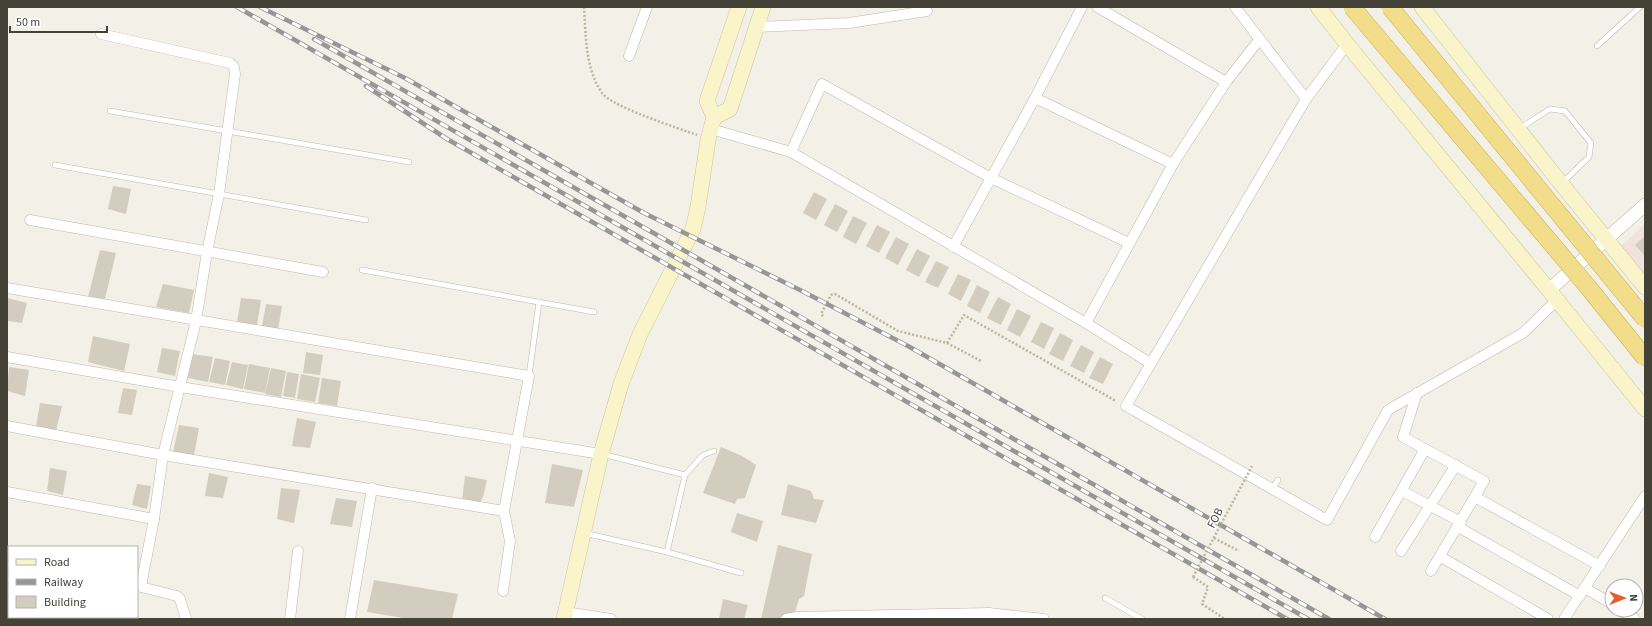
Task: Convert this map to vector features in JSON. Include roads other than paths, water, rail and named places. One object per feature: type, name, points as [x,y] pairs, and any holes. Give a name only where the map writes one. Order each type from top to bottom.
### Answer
[{"type":"highway","points":[[1352,7],[1588,287],[1645,358]]},
{"type":"highway","points":[[1390,7],[1645,319]]},
{"type":"main road","points":[[564,615],[601,454],[621,384],[640,334],[693,229],[711,128],[707,101],[739,7]]},
{"type":"main road","points":[[711,128],[730,109],[763,7]]},
{"type":"main road","points":[[1318,7],[1645,409]]},
{"type":"main road","points":[[1422,7],[1561,184],[1645,287]]},
{"type":"street","points":[[629,56],[646,7]]},
{"type":"street","points":[[953,247],[1035,98],[1082,7]]},
{"type":"street","points":[[1097,7],[1226,82]]},
{"type":"street","points":[[1235,7],[1306,99]]},
{"type":"street","points":[[757,27],[849,23],[927,11]]},
{"type":"street","points":[[101,34],[230,63],[234,67],[235,74],[219,194],[207,252],[196,321],[163,455],[154,519],[139,586],[177,596],[180,599],[186,619]]},
{"type":"street","points":[[1086,323],[1173,164],[1226,82],[1259,40]]},
{"type":"street","points":[[1347,44],[1306,99],[1126,406],[1327,520],[1388,410],[1523,332],[1553,295],[1605,239],[1645,204]]},
{"type":"street","points":[[791,152],[822,84],[991,178],[1129,243]]},
{"type":"street","points":[[1035,98],[1173,164]]},
{"type":"street","points":[[711,128],[791,152],[1086,323],[1150,363]]},
{"type":"street","points":[[30,220],[323,272]]},
{"type":"street","points":[[7,288],[529,376],[504,510],[510,541],[503,591]]},
{"type":"street","points":[[7,357],[180,387],[517,442],[601,454]]},
{"type":"street","points":[[1417,394],[1403,437],[1484,481],[1476,497],[1431,571]]},
{"type":"street","points":[[7,426],[163,455],[504,510]]},
{"type":"street","points":[[1375,537],[1425,449]]},
{"type":"street","points":[[1401,551],[1456,466]]},
{"type":"street","points":[[350,619],[372,488]]},
{"type":"street","points":[[1402,491],[1582,592],[1604,601]]},
{"type":"street","points":[[7,492],[154,519]]},
{"type":"street","points":[[1564,619],[1645,496]]},
{"type":"street","points":[[1476,497],[1600,566]]},
{"type":"street","points":[[290,619],[298,551]]},
{"type":"street","points":[[1440,557],[1548,619]]},
{"type":"street","points":[[564,615],[610,619]]},
{"type":"street","points":[[786,619],[989,616],[1044,619]]},
{"type":"lane","points":[[1597,46],[1640,7]]},
{"type":"lane","points":[[1518,129],[1550,109],[1565,111],[1591,143],[1588,157],[1561,184]]},
{"type":"lane","points":[[110,111],[409,162]]},
{"type":"lane","points":[[55,165],[366,220]]},
{"type":"lane","points":[[362,270],[594,312]]},
{"type":"lane","points":[[529,376],[539,302]]},
{"type":"lane","points":[[667,552],[685,475],[703,455],[714,452]]},
{"type":"lane","points":[[601,454],[685,475]]},
{"type":"lane","points":[[1272,490],[1278,480]]},
{"type":"lane","points":[[583,533],[667,552],[741,573]]},
{"type":"lane","points":[[1105,598],[1142,619]]},
{"type":"railway","points":[[237,7],[1308,619]]},
{"type":"railway","points":[[260,7],[405,78],[644,213],[802,291],[908,346],[1385,619]]},
{"type":"railway","points":[[314,39],[1329,619]]},
{"type":"railway","points":[[366,86],[447,139],[1287,619]]}]
